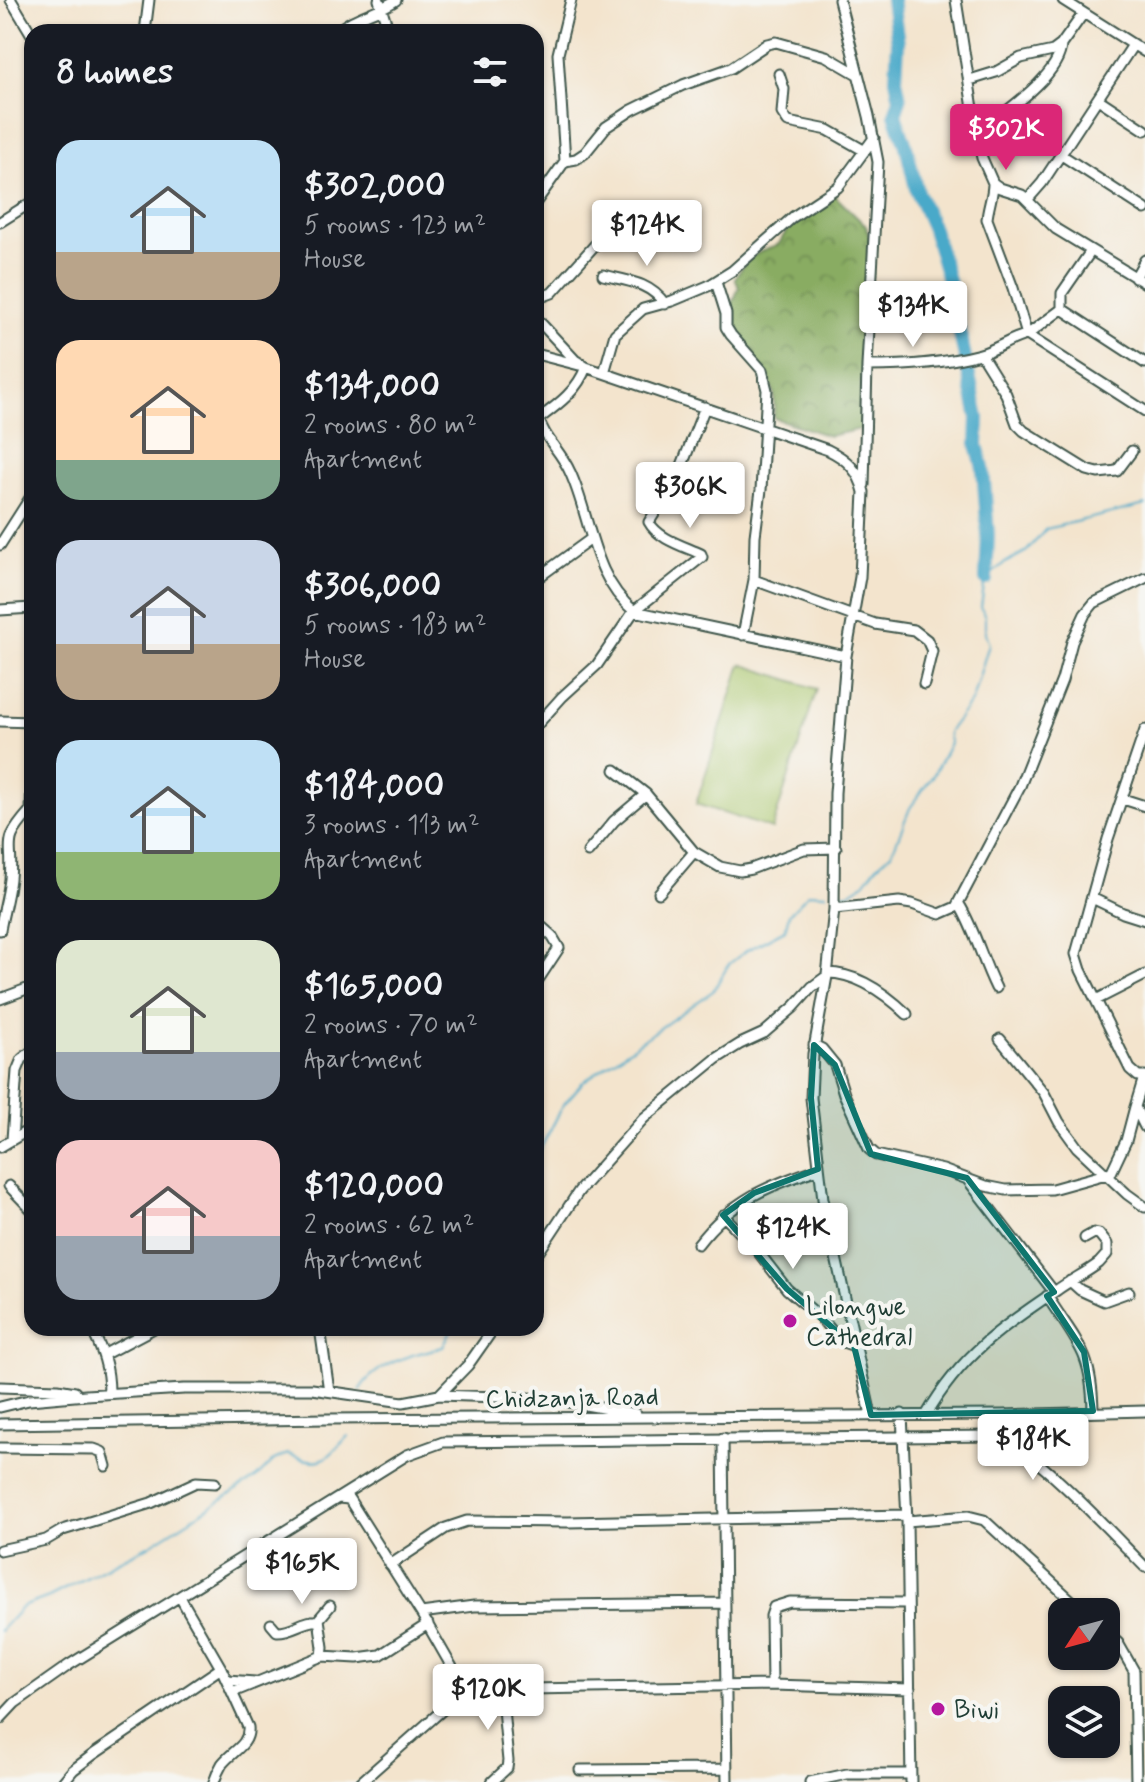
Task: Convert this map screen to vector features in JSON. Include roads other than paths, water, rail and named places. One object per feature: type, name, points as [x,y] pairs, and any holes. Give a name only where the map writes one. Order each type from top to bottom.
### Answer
[{"type":"street","points":[[11,0],[25,24]]},
{"type":"street","points":[[146,24],[149,0]]},
{"type":"street","points":[[348,24],[380,5],[396,0]]},
{"type":"street","points":[[544,191],[565,161],[558,54],[571,0]]},
{"type":"street","points":[[839,0],[874,138],[878,187],[867,366],[860,577],[846,656],[835,793],[834,909],[827,975],[814,1045],[811,1098],[818,1169],[871,1415]]},
{"type":"street","points":[[956,0],[977,134],[982,158],[993,183],[987,219],[1027,335]]},
{"type":"street","points":[[1063,0],[1145,52]]},
{"type":"street","points":[[380,5],[386,24]]},
{"type":"street","points":[[970,80],[996,72],[1021,58],[1042,56],[1061,45],[1083,14]]},
{"type":"street","points":[[565,161],[585,153],[606,127],[632,110],[683,85],[731,68],[767,44],[776,42],[826,56],[857,74]]},
{"type":"street","points":[[977,134],[1038,83],[1052,68],[1061,52],[1061,45]]},
{"type":"street","points":[[1028,199],[1042,183],[1133,45]]},
{"type":"street","points":[[779,74],[784,89],[782,113],[788,122],[828,130],[865,151]]},
{"type":"street","points":[[1098,99],[1145,130]]},
{"type":"street","points":[[604,373],[615,334],[643,309],[665,304],[716,282],[732,271],[793,217],[838,187],[874,138]]},
{"type":"street","points":[[1060,154],[1145,209]]},
{"type":"street","points":[[993,183],[1028,199],[1056,229],[1140,280],[1145,260]]},
{"type":"street","points":[[0,222],[24,207]]},
{"type":"street","points":[[544,296],[552,293],[602,237],[616,228],[651,231]]},
{"type":"street","points":[[1062,309],[1062,293],[1091,251]]},
{"type":"street","points":[[603,275],[643,284],[656,292],[665,304]]},
{"type":"street","points":[[716,282],[731,335],[762,370],[767,390],[767,429],[755,536],[754,580],[743,635]]},
{"type":"street","points":[[867,366],[918,366],[971,356],[1027,335],[1062,309]]},
{"type":"street","points":[[1062,309],[1145,363]]},
{"type":"street","points":[[544,326],[583,366],[582,379],[569,395],[544,413]]},
{"type":"street","points":[[1027,335],[1145,411]]},
{"type":"street","points":[[544,356],[604,373],[838,455],[853,468],[864,492]]},
{"type":"street","points":[[971,356],[1006,394],[1017,424],[1032,437],[1092,473],[1117,471],[1132,451]]},
{"type":"street","points":[[544,717],[597,665],[634,611],[702,557],[651,528],[649,522],[681,470],[705,407]]},
{"type":"street","points":[[544,433],[569,470],[591,539],[613,588],[634,611],[846,656]]},
{"type":"street","points":[[0,545],[24,508]]},
{"type":"street","points":[[544,573],[591,539]]},
{"type":"street","points":[[834,909],[899,902],[940,914],[952,911],[959,904],[1020,786],[1085,614],[1094,603],[1145,578]]},
{"type":"street","points":[[754,580],[875,624],[906,627],[927,640],[932,656],[924,684]]},
{"type":"street","points":[[0,610],[24,608]]},
{"type":"street","points":[[0,721],[24,722]]},
{"type":"street","points":[[814,1045],[822,1049],[835,1065],[844,1094],[872,1152],[1006,1190],[1052,1189],[1107,1176],[1126,1141],[1144,1076],[1138,1076],[1130,1069],[1076,954],[1108,839],[1145,730]]},
{"type":"street","points":[[615,770],[646,794],[694,852],[710,864],[740,871],[763,866],[804,849],[836,848]]},
{"type":"street","points":[[588,852],[614,821],[646,794]]},
{"type":"street","points":[[1123,799],[1145,806]]},
{"type":"street","points":[[0,930],[10,878],[4,861],[7,840],[14,827],[24,819]]},
{"type":"street","points":[[659,893],[694,852]]},
{"type":"street","points":[[1092,898],[1145,920]]},
{"type":"street","points":[[959,904],[996,988]]},
{"type":"street","points":[[544,929],[559,948],[544,971]]},
{"type":"street","points":[[544,1244],[579,1191],[644,1118],[716,1059],[764,1033],[827,975],[850,975],[884,994],[907,1014]]},
{"type":"street","points":[[1096,1000],[1145,975]]},
{"type":"street","points":[[0,999],[24,990]]},
{"type":"street","points":[[1000,1039],[1044,1093],[1067,1135],[1107,1176],[1145,1207]]},
{"type":"street","points":[[12,1139],[17,1071],[24,1057]]},
{"type":"street","points":[[1135,1107],[1145,1127]]},
{"type":"street","points":[[0,1147],[24,1132]]},
{"type":"street","points":[[698,1244],[723,1215],[754,1193],[818,1169]]},
{"type":"street","points":[[967,1178],[1051,1294],[1084,1352],[1091,1373],[1093,1411]]},
{"type":"street","points":[[9,1186],[24,1202]]},
{"type":"street","points":[[723,1215],[756,1249],[787,1289],[821,1318],[835,1337],[854,1346]]},
{"type":"street","points":[[927,1414],[965,1359],[1051,1294],[1088,1272],[1107,1254],[1107,1244],[1099,1234],[1085,1238]]},
{"type":"street","points":[[1070,1281],[1080,1290],[1104,1301],[1129,1292]]},
{"type":"street","points":[[95,1336],[105,1354],[109,1393]]},
{"type":"street","points":[[105,1354],[139,1336]]},
{"type":"street","points":[[321,1336],[329,1391]]},
{"type":"street","points":[[439,1395],[468,1365],[488,1336]]},
{"type":"street","points":[[0,1387],[58,1389],[86,1395]]},
{"type":"street","points":[[0,1407],[29,1400],[184,1389],[329,1391],[403,1402],[439,1395],[552,1399],[653,1418]]},
{"type":"street","name":"Chidzanja Road","points":[[0,1424],[1145,1411]]},
{"type":"street","points":[[810,1782],[847,1774],[911,1778],[902,1414]]},
{"type":"street","points":[[0,1719],[15,1703],[69,1665],[407,1455],[443,1442],[993,1436],[1014,1444],[1145,1567]]},
{"type":"street","points":[[723,1438],[727,1782]]},
{"type":"street","points":[[0,1448],[94,1449],[102,1452],[106,1466]]},
{"type":"street","points":[[0,1550],[46,1540],[63,1530],[151,1503],[196,1482],[215,1483]]},
{"type":"street","points":[[338,1498],[349,1499],[428,1624],[465,1690]]},
{"type":"street","points":[[390,1565],[460,1522],[968,1516],[984,1520],[1069,1598]]},
{"type":"street","points":[[180,1597],[221,1668],[245,1718],[249,1735],[221,1765],[214,1782]]},
{"type":"street","points":[[772,1685],[771,1616],[774,1607],[790,1602],[908,1603]]},
{"type":"street","points":[[421,1613],[474,1606],[723,1603]]},
{"type":"street","points":[[322,1656],[319,1621],[330,1606]]},
{"type":"street","points":[[271,1624],[277,1631],[284,1632],[319,1621]]},
{"type":"street","points":[[233,1692],[322,1656],[357,1658],[380,1655],[428,1624]]},
{"type":"street","points":[[1120,1646],[1134,1671],[1136,1782]]},
{"type":"street","points":[[63,1782],[94,1754],[221,1668]]},
{"type":"street","points":[[227,1680],[258,1682]]},
{"type":"street","points":[[361,1782],[465,1690],[772,1685],[910,1689]]},
{"type":"street","points":[[492,1782],[507,1768],[508,1761],[501,1688]]},
{"type":"street","points":[[580,1770],[727,1769]]},
{"type":"waterway","points":[[892,0],[898,43],[896,79],[900,99],[895,114],[917,192],[933,229],[950,287],[978,418],[977,445],[983,468],[988,535],[986,579]]},
{"type":"waterway","points":[[838,894],[849,893],[864,883],[892,853],[910,808],[934,774],[950,743],[948,732],[972,700],[989,644],[981,607],[986,579],[1003,564],[1027,551],[1046,529],[1145,505]]},
{"type":"waterway","points":[[544,1142],[564,1104],[583,1082],[713,991],[729,964],[747,950],[785,930],[789,914],[809,893],[826,894]]},
{"type":"waterway","points":[[359,1391],[374,1373],[408,1357],[443,1347],[448,1336]]},
{"type":"waterway","points":[[0,1631],[22,1607],[49,1597],[150,1545],[257,1477],[274,1460],[288,1454],[316,1461],[328,1456],[348,1436]]},
{"type":"place","name":"Lilongwe Cathedral","points":[[790,1321]]},
{"type":"place","name":"Biwi","points":[[938,1709]]}]
